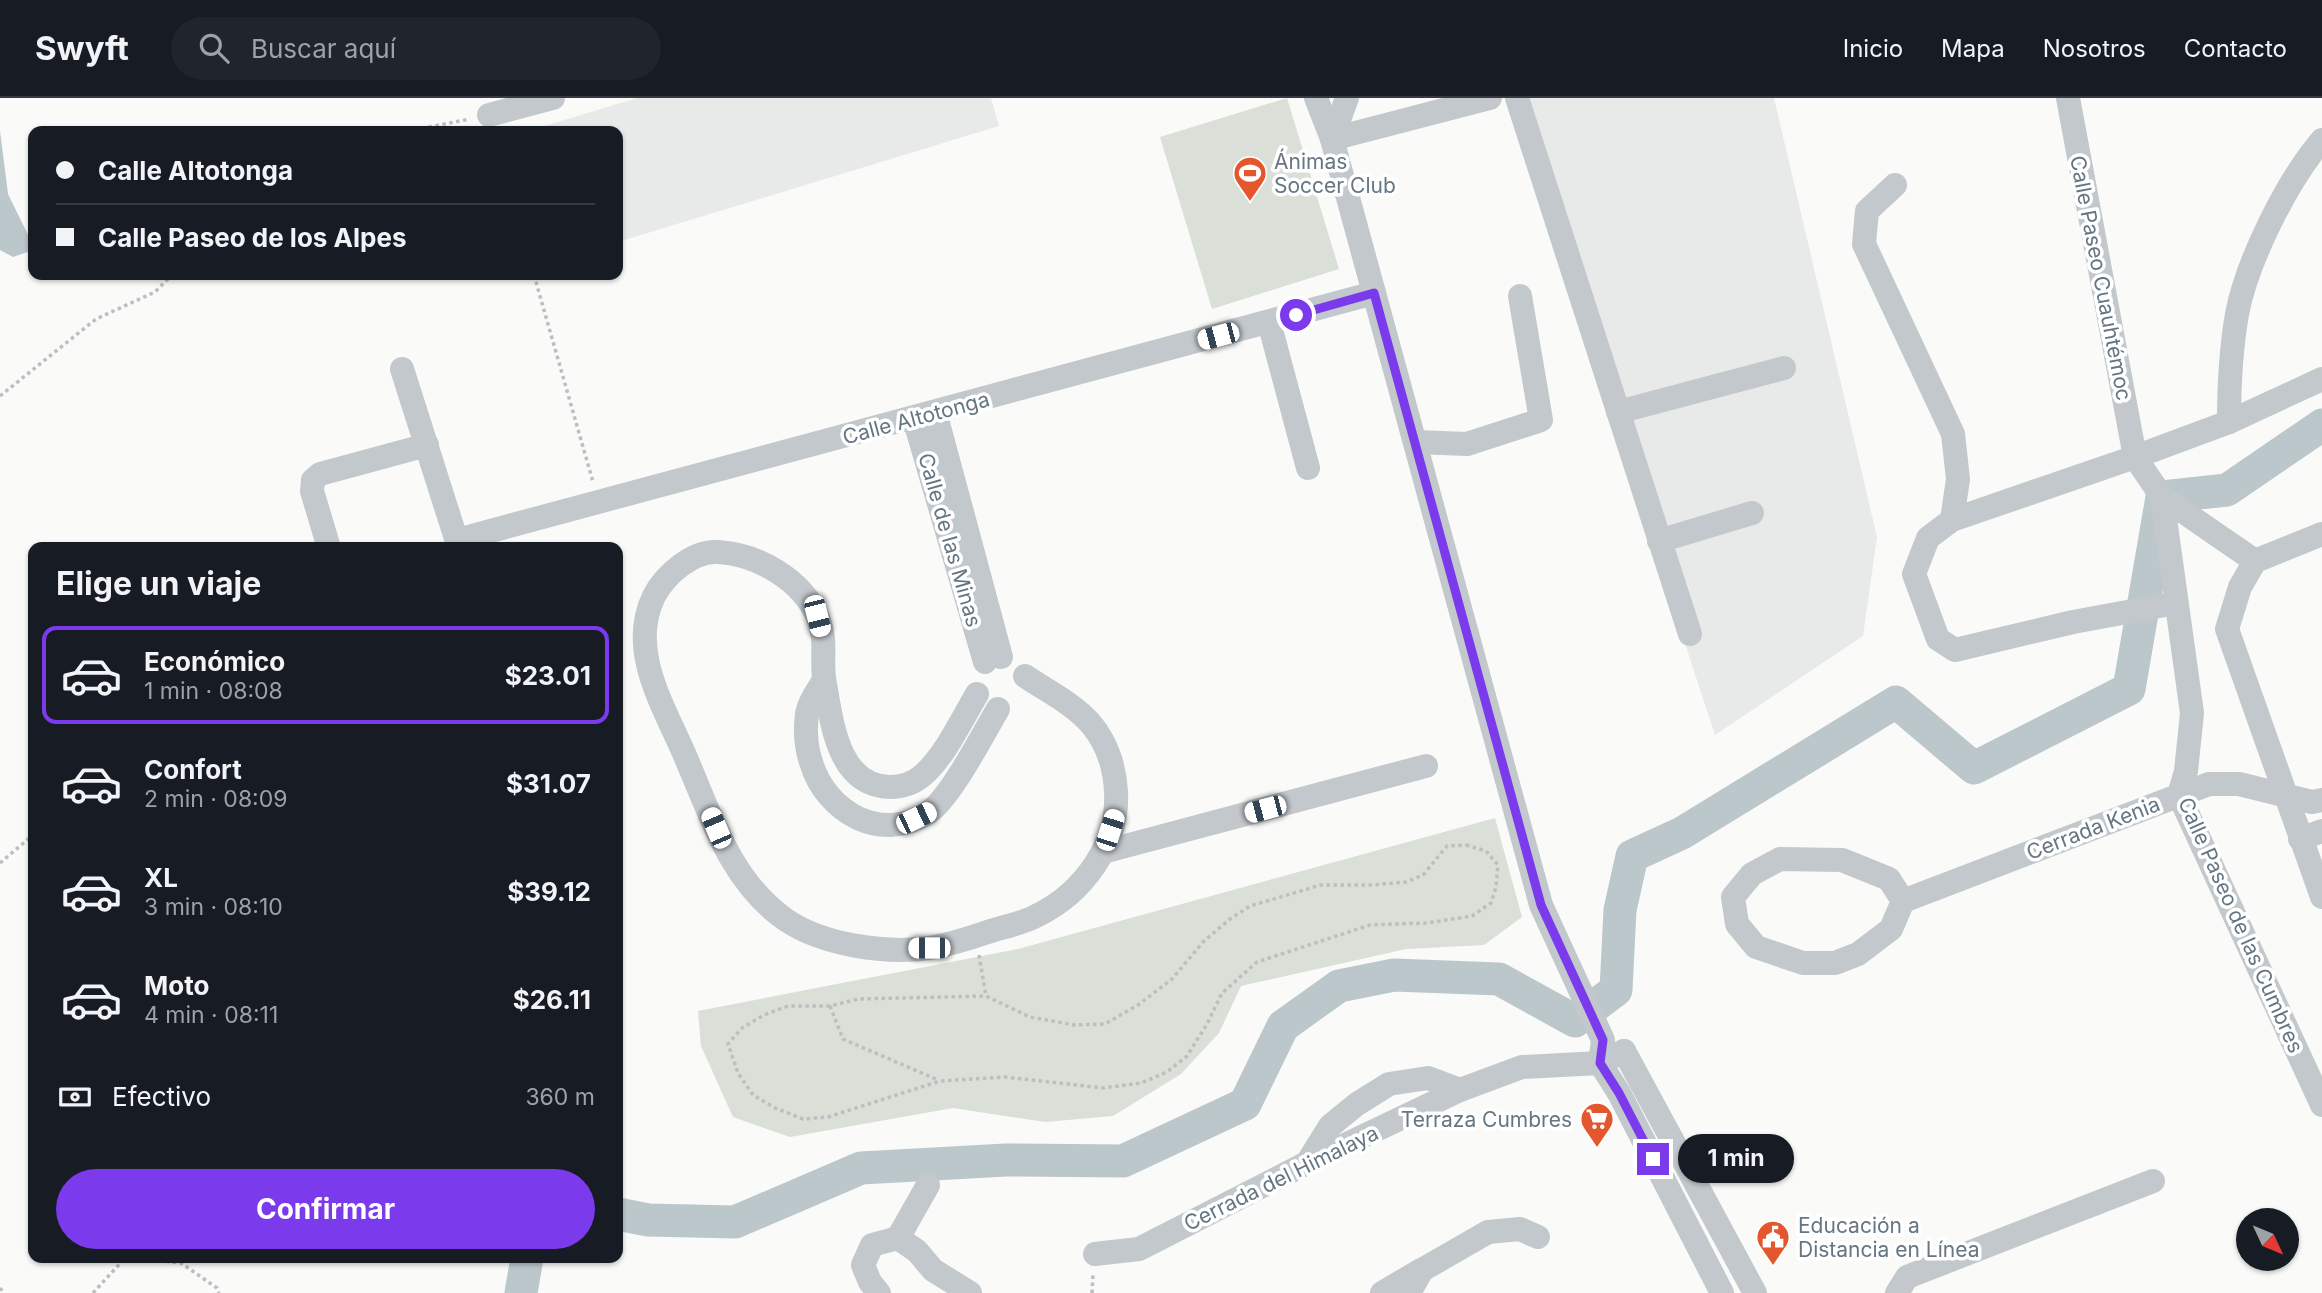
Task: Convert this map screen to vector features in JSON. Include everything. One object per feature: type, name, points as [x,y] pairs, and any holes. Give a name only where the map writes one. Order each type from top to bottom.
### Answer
[{"type":"street","points":[[489,115],[553,98]]},
{"type":"street","points":[[1316,98],[1332,139],[1541,905],[1606,1045],[1755,1293]]},
{"type":"street","points":[[1332,139],[1347,98]]},
{"type":"street","points":[[1332,139],[1490,98]]},
{"type":"street","points":[[1517,98],[1690,634]]},
{"type":"street","name":"Calle Paseo Cuauhtémoc","points":[[2068,98],[2135,457]]},
{"type":"street","points":[[2229,422],[2230,378],[2237,312],[2254,261],[2277,209],[2322,140]]},
{"type":"street","points":[[1895,185],[1867,211],[1864,244],[1953,434],[1958,479],[1952,520]]},
{"type":"street","name":"Calle Altotonga","points":[[465,542],[1374,293]]},
{"type":"street","points":[[1415,442],[1466,444],[1542,420],[1520,296]]},
{"type":"street","points":[[1269,322],[1308,468]]},
{"type":"street","points":[[1618,412],[1784,368]]},
{"type":"street","points":[[402,369],[457,542]]},
{"type":"street","points":[[2175,603],[2073,622],[1955,650],[1938,639],[1914,574],[1928,538],[1952,520],[2229,422],[2322,379]]},
{"type":"street","name":"Calle de las Minas","points":[[924,415],[993,660]]},
{"type":"street","points":[[327,542],[312,491],[313,480],[320,474],[427,446]]},
{"type":"street","name":"Calle Paseo de las Cumbres","points":[[2135,457],[2162,497],[2192,713],[2186,771],[2179,795],[2322,1105]]},
{"type":"street","points":[[2162,497],[2255,561]]},
{"type":"street","points":[[1659,541],[1752,513]]},
{"type":"street","points":[[2322,534],[2255,561],[2240,587],[2227,629],[2287,796],[2311,835],[2322,897]]},
{"type":"street","points":[[977,694],[935,762],[922,776],[903,787],[884,787],[866,782],[853,771],[840,752],[824,680],[825,648],[817,616],[796,586],[766,563],[734,553],[707,551],[679,566],[655,594],[644,628],[646,665],[726,851],[754,892],[787,920],[825,939],[875,949],[929,948],[1034,918],[1065,899],[1089,874],[1103,852],[1117,809],[1115,772],[1103,742],[1092,725],[1077,710],[1054,695],[1024,686]]},
{"type":"street","points":[[993,660],[1016,663],[1024,686],[1013,706],[998,709],[982,702],[977,694],[975,677],[993,660]]},
{"type":"street","points":[[824,680],[807,710],[806,737],[811,762],[820,782],[834,801],[853,816],[875,825],[902,825],[930,811],[950,789],[998,709]]},
{"type":"street","points":[[1103,852],[1426,766]]},
{"type":"street","name":"Cerrada Kenia","points":[[1903,901],[2209,784],[2239,784],[2312,802],[2322,800]]},
{"type":"street","points":[[1780,859],[1842,860],[1889,879],[1903,901],[1891,929],[1858,954],[1835,963],[1803,963],[1756,947],[1737,924],[1733,897],[1752,874],[1780,859]]},
{"type":"street","points":[[1606,1045],[1619,1093],[1722,1293]]},
{"type":"street","name":"Cerrada del Himalaya","points":[[1095,1254],[1139,1249],[1307,1163],[1460,1090],[1522,1067],[1606,1045]]},
{"type":"street","points":[[1307,1163],[1330,1126],[1388,1084],[1428,1078],[1460,1090]]},
{"type":"street","points":[[1896,1293],[1908,1277],[2153,1181]]},
{"type":"street","points":[[869,1289],[863,1265],[872,1245],[898,1238],[928,1185]]},
{"type":"street","points":[[1382,1293],[1488,1232],[1520,1229],[1538,1237]]},
{"type":"street","points":[[898,1238],[917,1251],[933,1270],[970,1293]]},
{"type":"street","points":[[1409,1293],[1422,1270]]},
{"type":"path","points":[[433,126],[489,115]]},
{"type":"path","points":[[0,396],[96,319],[155,292],[168,280]]},
{"type":"path","points":[[535,280],[599,504]]},
{"type":"path","points":[[0,863],[28,839]]},
{"type":"path","points":[[1465,845],[1486,851],[1497,865],[1496,887],[1491,903],[1472,916],[1427,923],[1370,925],[1257,962],[1222,993],[1208,1024],[1187,1056],[1167,1072],[1142,1083],[1103,1088],[1005,1077],[940,1081],[828,1116],[803,1119],[775,1108],[753,1095],[738,1073],[728,1044],[742,1028],[764,1015],[788,1006],[830,1006],[858,999],[986,996],[1030,1017],[1074,1026],[1105,1024],[1139,1005],[1172,979],[1203,942],[1250,906],[1321,885],[1372,886],[1406,882],[1423,875],[1447,846],[1465,845]]},
{"type":"path","points":[[976,936],[986,996]]},
{"type":"path","points":[[830,1006],[843,1039],[940,1081]]},
{"type":"path","points":[[93,1293],[120,1263]]},
{"type":"path","points":[[181,1263],[217,1288],[219,1293]]},
{"type":"path","points":[[0,1288],[4,1293]]},
{"type":"shaded area","points":[[637,98],[991,98],[999,126],[623,240],[623,126],[545,126]]},
{"type":"shaded area","name":"Ánimas Soccer Club","points":[[1287,98],[1339,269],[1212,309],[1160,137]]},
{"type":"shaded area","points":[[1531,98],[1774,98],[1877,537],[1863,636],[1715,735],[1507,103]]},
{"type":"shaded area","points":[[0,131],[8,194],[28,235],[28,252],[13,257],[0,250]]},
{"type":"shaded area","points":[[1495,818],[1522,917],[1484,945],[1406,949],[1241,986],[1219,1033],[1181,1074],[1113,1116],[1045,1122],[953,1108],[790,1137],[733,1117],[701,1046],[698,1011],[1018,949]]},
{"type":"waterway","points":[[623,1215],[648,1220],[735,1222],[861,1168],[1006,1160],[1123,1161],[1245,1104],[1283,1026],[1339,986],[1394,975],[1499,979],[1575,1021],[1616,990],[1620,910],[1632,856],[1682,833],[1896,702],[1974,768],[2129,689],[2162,497],[2227,490],[2322,425]]},
{"type":"waterway","points":[[521,1293],[526,1263]]},
{"type":"place","name":"Ánimas Soccer Club","points":[[1250,203]]},
{"type":"place","name":"Terraza Cumbres","points":[[1597,1149]]},
{"type":"place","name":"Educación a Distancia en Línea","points":[[1773,1267]]},
{"type":"route","points":[[1296,315],[1374,293],[1541,905],[1603,1040],[1600,1063],[1619,1093],[1653,1159]]}]
